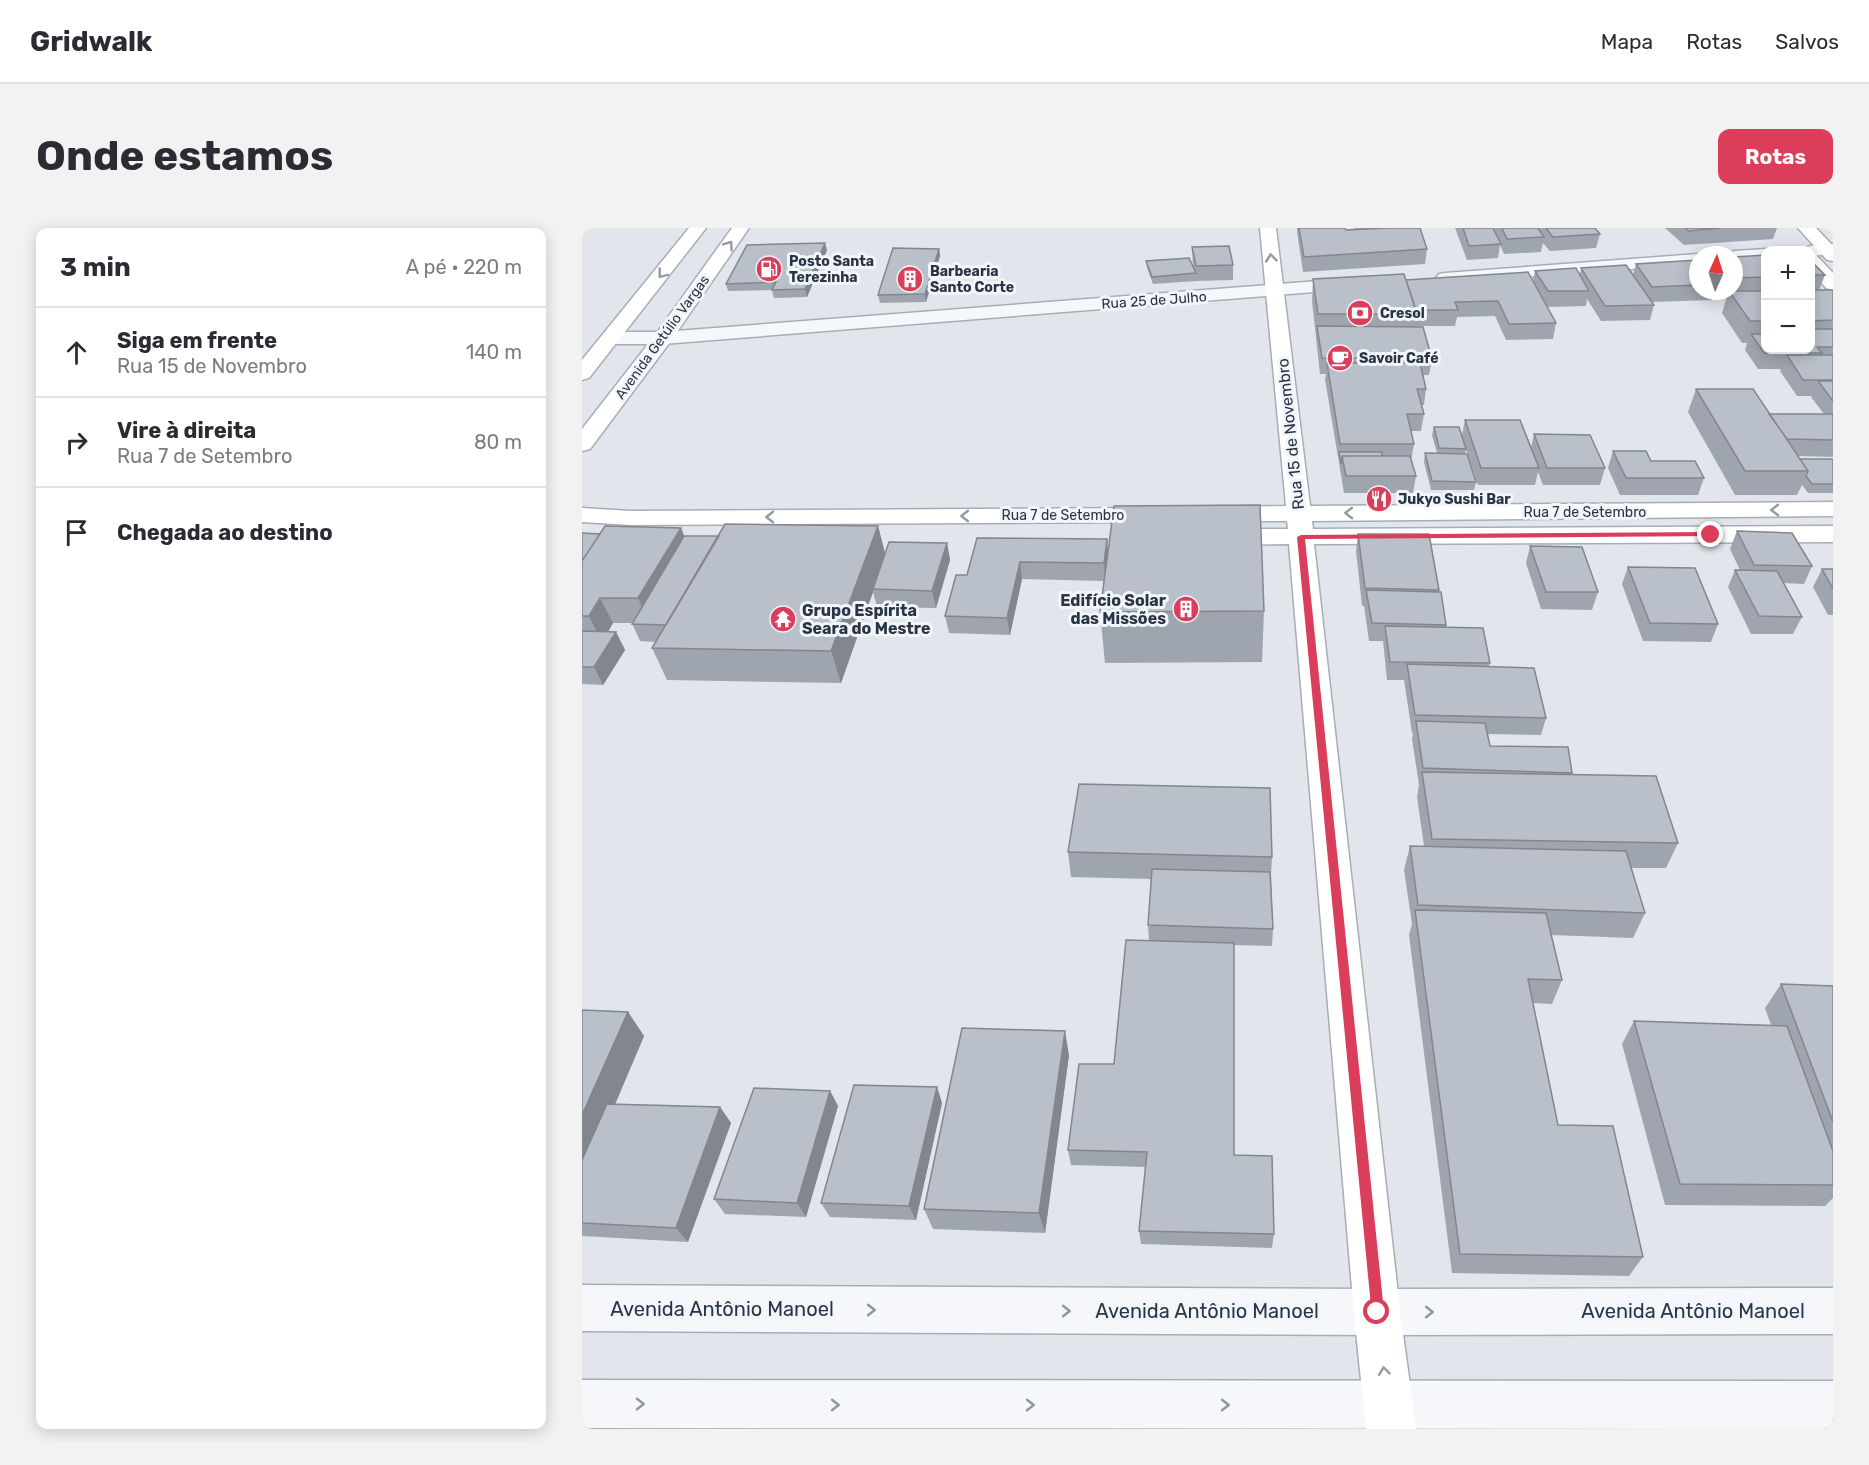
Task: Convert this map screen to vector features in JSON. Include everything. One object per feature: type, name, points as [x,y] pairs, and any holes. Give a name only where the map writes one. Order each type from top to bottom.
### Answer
[{"type":"street","points":[[582,374],[698,228]]},
{"type":"street","name":"Avenida Getúlio Vargas","points":[[582,444],[663,338],[741,228]]},
{"type":"street","name":"Rua 15 de Novembro","points":[[1268,228],[1389,1417]]},
{"type":"street","points":[[1743,255],[1761,254]]},
{"type":"street","points":[[1427,279],[1689,260]]},
{"type":"street","points":[[1815,264],[1833,284]]},
{"type":"street","name":"Rua 25 de Julho","points":[[611,338],[663,338],[1380,282]]},
{"type":"street","name":"Rua 7 de Setembro","points":[[1218,537],[1299,525],[1695,511],[1833,509]]},
{"type":"street","points":[[1695,511],[1711,535]]},
{"type":"street","name":"Rua 7 de Setembro","points":[[603,540],[831,527],[1186,514],[1299,525],[1711,535],[1833,534]]},
{"type":"street","name":"Rua 7 de Setembro","points":[[582,515],[831,527],[1158,537]]},
{"type":"street","name":"Avenida Antônio Manoel","points":[[582,1308],[1377,1312],[1833,1311]]},
{"type":"street","points":[[582,1404],[1389,1417],[1833,1405]]},
{"type":"building","points":[[1299,228],[1345,228],[1346,230],[1420,228],[1427,249],[1304,257]]},
{"type":"building","points":[[1463,228],[1493,228],[1501,244],[1469,246]]},
{"type":"building","points":[[1502,228],[1538,228],[1544,237],[1507,239]]},
{"type":"building","points":[[1546,228],[1595,228],[1600,234],[1553,237]]},
{"type":"building","points":[[1685,228],[1721,228],[1688,231]]},
{"type":"building","points":[[825,243],[805,289],[772,290],[776,282],[726,284],[747,245]]},
{"type":"building","points":[[1229,246],[1233,265],[1196,266],[1192,247]]},
{"type":"building","name":"Barbearia Santo Corte","points":[[893,248],[939,249],[925,294],[878,295]]},
{"type":"building","points":[[1761,255],[1761,277],[1743,278],[1743,256]]},
{"type":"building","points":[[1189,258],[1196,273],[1152,277],[1146,261]]},
{"type":"building","points":[[1689,261],[1689,285],[1652,287],[1636,264]]},
{"type":"building","points":[[1626,265],[1654,305],[1605,306],[1581,268]]},
{"type":"building","points":[[1815,265],[1825,275],[1815,275]]},
{"type":"building","points":[[1576,268],[1589,291],[1548,291],[1535,271]]},
{"type":"building","points":[[1528,272],[1556,323],[1509,324],[1498,301],[1455,302],[1458,310],[1416,310],[1406,280]]},
{"type":"building","points":[[1404,274],[1417,314],[1318,314],[1313,279]]},
{"type":"building","points":[[1815,290],[1833,290],[1833,320],[1815,321]]},
{"type":"building","points":[[1743,291],[1761,291],[1761,321],[1750,321],[1735,300],[1743,300]]},
{"type":"building","points":[[1317,326],[1423,327],[1432,359],[1322,358]]},
{"type":"building","points":[[1815,329],[1833,329],[1833,347],[1817,347],[1822,353],[1815,353]]},
{"type":"building","points":[[1751,334],[1761,334],[1761,349]]},
{"type":"building","points":[[1787,355],[1833,355],[1833,380],[1803,380]]},
{"type":"building","points":[[1327,363],[1420,363],[1426,389],[1417,389],[1424,414],[1407,414],[1414,444],[1340,444]]},
{"type":"building","points":[[1818,381],[1833,381],[1833,401]]},
{"type":"building","points":[[1696,389],[1753,389],[1808,471],[1745,471]]},
{"type":"building","points":[[1769,414],[1832,414],[1833,440],[1787,439]]},
{"type":"building","points":[[1465,420],[1520,420],[1539,468],[1481,468]]},
{"type":"building","points":[[1434,427],[1459,427],[1466,449],[1439,448]]},
{"type":"building","points":[[1534,434],[1590,435],[1605,468],[1547,468]]},
{"type":"building","points":[[1613,451],[1646,451],[1651,461],[1695,461],[1704,478],[1626,478]]},
{"type":"building","points":[[1339,452],[1382,452],[1382,456],[1342,456],[1341,464]]},
{"type":"building","points":[[1425,453],[1467,454],[1476,482],[1432,481]]},
{"type":"building","points":[[1342,456],[1410,456],[1416,476],[1346,476]]},
{"type":"building","points":[[1800,459],[1832,459],[1833,484],[1812,484],[1806,476],[1808,471]]},
{"type":"building","points":[[1260,505],[1264,611],[1100,612],[1114,506]]},
{"type":"building","name":"Grupo Espírita Seara do Mestre","points":[[725,524],[878,526],[831,651],[652,648]]},
{"type":"building","points":[[605,526],[681,528],[638,598],[600,598],[589,616],[582,616],[582,561]]},
{"type":"building","points":[[1737,531],[1792,533],[1812,566],[1754,565]]},
{"type":"building","points":[[582,533],[600,534],[582,561]]},
{"type":"building","points":[[1358,534],[1429,534],[1439,590],[1365,588]]},
{"type":"building","points":[[684,536],[719,536],[666,625],[632,624]]},
{"type":"building","points":[[977,538],[1107,539],[1104,563],[1020,562],[1007,618],[945,616],[956,575],[967,575]]},
{"type":"building","points":[[889,542],[947,543],[932,591],[873,589]]},
{"type":"building","points":[[1530,546],[1582,547],[1598,592],[1546,592]]},
{"type":"building","points":[[1628,567],[1695,568],[1718,624],[1650,623]]},
{"type":"building","points":[[1822,569],[1833,569],[1833,589]]},
{"type":"building","points":[[1735,570],[1777,571],[1802,617],[1759,616]]},
{"type":"building","points":[[1366,590],[1441,592],[1446,625],[1372,623]]},
{"type":"building","points":[[1385,626],[1483,628],[1490,663],[1390,662]]},
{"type":"building","points":[[582,631],[616,632],[594,667],[582,667]]},
{"type":"building","points":[[1407,664],[1534,668],[1546,718],[1415,715]]},
{"type":"building","points":[[1416,721],[1485,723],[1490,746],[1568,747],[1572,773],[1423,768]]},
{"type":"building","points":[[1422,772],[1656,776],[1678,843],[1432,839]]},
{"type":"building","points":[[1079,784],[1270,788],[1272,857],[1068,852]]},
{"type":"building","points":[[1410,846],[1626,851],[1645,913],[1418,905]]},
{"type":"building","points":[[1152,869],[1270,872],[1273,929],[1148,925]]},
{"type":"building","points":[[1415,910],[1546,913],[1562,980],[1528,979],[1558,1125],[1613,1126],[1643,1257],[1460,1254]]},
{"type":"building","points":[[1126,940],[1234,943],[1234,1155],[1272,1156],[1274,1234],[1139,1231],[1147,1152],[1068,1150],[1079,1064],[1114,1064]]},
{"type":"building","points":[[1781,984],[1833,986],[1833,1122]]},
{"type":"building","points":[[582,1010],[628,1012],[582,1115]]},
{"type":"building","points":[[1634,1021],[1787,1026],[1833,1151],[1833,1185],[1680,1184]]},
{"type":"building","points":[[962,1028],[1065,1031],[1039,1213],[924,1209]]},
{"type":"building","points":[[854,1085],[937,1087],[909,1206],[821,1203]]},
{"type":"building","points":[[754,1088],[830,1091],[797,1203],[714,1199]]},
{"type":"building","points":[[607,1104],[720,1107],[676,1228],[582,1223],[582,1160]]},
{"type":"place","name":"Posto Santa Terezinha","points":[[769,269]]},
{"type":"place","name":"Barbearia Santo Corte","points":[[910,279]]},
{"type":"place","name":"Cresol","points":[[1360,313]]},
{"type":"place","name":"Savoir Café","points":[[1340,358]]},
{"type":"place","name":"Jukyo Sushi Bar","points":[[1379,499]]},
{"type":"place","name":"Edifício Solar das Missões","points":[[1186,609]]},
{"type":"place","name":"Grupo Espírita Seara do Mestre","points":[[783,619]]},
{"type":"route","points":[[1377,1312],[1301,537],[1711,535]]}]
